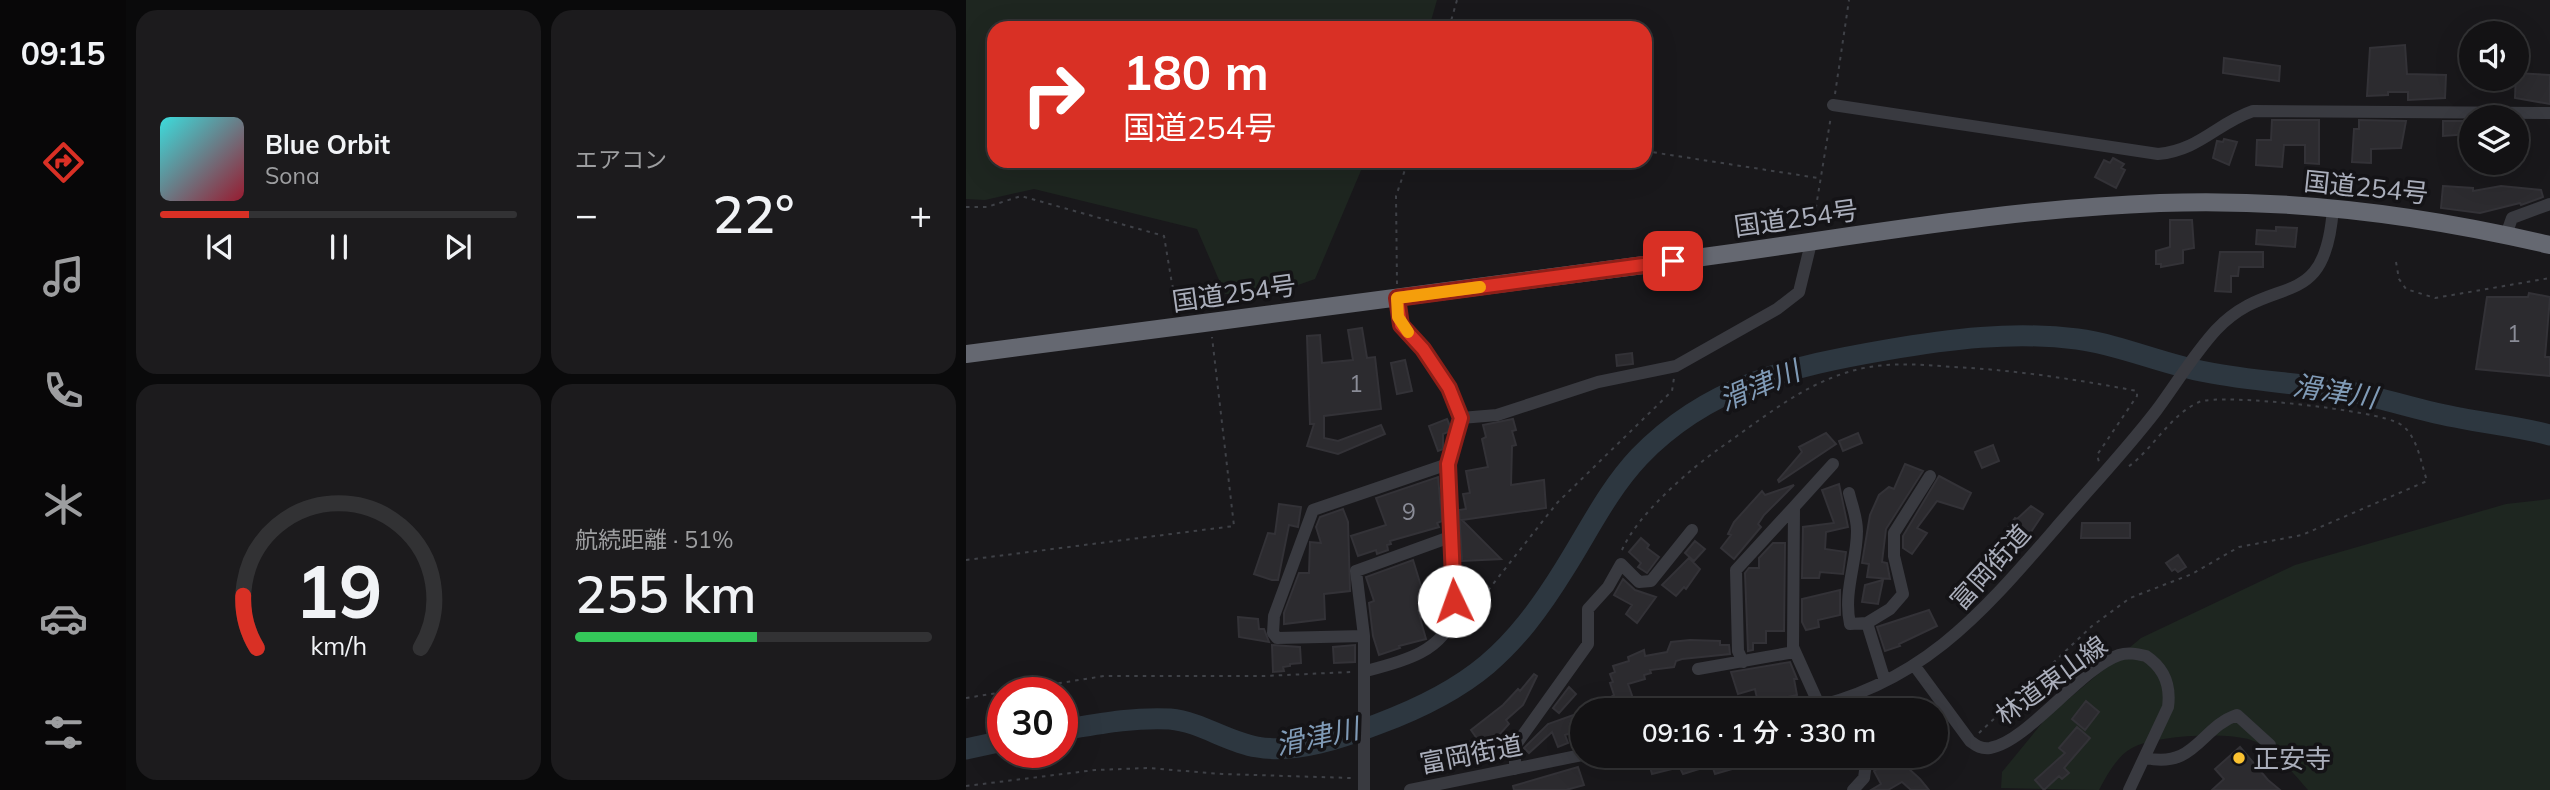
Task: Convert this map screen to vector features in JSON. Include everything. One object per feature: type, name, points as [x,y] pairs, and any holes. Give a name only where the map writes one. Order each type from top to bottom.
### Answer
[{"type":"highway","name":"国道254号","points":[[966,354],[1984,218],[2106,206],[2200,202],[2333,208],[2419,218],[2550,245]]},
{"type":"street","points":[[1833,105],[2158,153],[2187,149],[2253,111],[2550,113]]},
{"type":"street","points":[[2506,234],[2512,218],[2550,204]]},
{"type":"street","name":"富岡街道","points":[[1853,698],[1914,665],[1957,636],[1989,606],[2168,395],[2225,321],[2244,306],[2284,291],[2315,274],[2329,247],[2333,208]]},
{"type":"street","points":[[1461,418],[1497,415],[1561,392],[1676,366],[1777,309],[1799,292],[1811,243]]},
{"type":"street","points":[[1366,674],[1429,649],[1451,625],[1454,601],[1448,464],[1461,418],[1449,388],[1423,349],[1401,325],[1397,298]]},
{"type":"street","points":[[1364,636],[1290,640],[1277,638],[1272,633],[1274,616],[1313,510],[1448,464]]},
{"type":"street","points":[[1743,662],[1738,651],[1736,570],[1833,464]]},
{"type":"street","points":[[1849,493],[1857,533],[1849,579],[1847,612],[1850,624],[1867,623],[1890,609],[1903,594],[1894,556],[1894,533],[1930,476]]},
{"type":"street","points":[[1794,507],[1794,652],[1816,698]]},
{"type":"street","points":[[1515,769],[1515,746],[1588,644],[1588,610],[1608,587],[1621,564],[1639,582],[1651,582],[1692,530]]},
{"type":"street","points":[[1363,781],[1366,674],[1356,571],[1450,537]]},
{"type":"street","points":[[1867,623],[1885,681]]},
{"type":"street","points":[[1698,669],[1794,652]]},
{"type":"street","name":"林道東山線","points":[[1914,665],[1970,741],[1980,748],[1997,746],[2117,656],[2146,656],[2160,668],[2170,695],[2162,725],[2129,790]]},
{"type":"street","points":[[2146,758],[2169,760],[2183,755],[2200,745],[2225,719],[2237,715],[2270,745]]},
{"type":"street","name":"富岡街道","points":[[1410,790],[1433,788],[1570,758]]},
{"type":"street","points":[[1862,788],[1865,768]]},
{"type":"path","points":[[1451,21],[1457,0]]},
{"type":"path","points":[[1811,243],[1819,178],[1849,0]]},
{"type":"path","points":[[1652,152],[1819,178]]},
{"type":"path","points":[[1397,298],[1396,196],[1406,168]]},
{"type":"path","points":[[966,207],[987,207],[1021,196],[1164,236],[1171,284],[1185,326]]},
{"type":"path","points":[[2396,262],[2406,289],[2435,298],[2550,278]]},
{"type":"path","points":[[966,560],[1234,526],[1210,323]]},
{"type":"path","points":[[1621,564],[1623,547],[1651,511],[1706,458],[1794,396],[1841,374],[1887,364],[2012,370],[2137,391],[2137,396],[2097,455],[2096,462],[2110,465],[2127,467],[2185,411],[2207,399],[2239,398],[2375,416],[2400,424],[2411,435],[2427,481],[2302,535],[2239,547],[2192,574],[2130,598],[2092,626],[1970,741]]},
{"type":"path","points":[[1451,625],[1471,615],[1497,583],[1528,537],[1557,503],[1672,391],[1676,366]]},
{"type":"path","points":[[966,698],[1104,676],[1366,674]]},
{"type":"path","points":[[966,786],[1095,770],[1148,768],[1363,781]]},
{"type":"shaded area","points":[[966,0],[1437,0],[1431,21],[987,21],[987,168],[1362,168],[1315,279],[1267,296],[1225,294],[1197,229],[1034,189],[985,200],[966,199]]},
{"type":"shaded area","points":[[2550,499],[2550,790],[2308,790],[2267,749],[2251,740],[2225,736],[2157,740],[2132,748],[2117,761],[2099,790],[2001,788],[2002,772],[2047,717],[2141,638],[2295,565],[2506,504]]},
{"type":"building","points":[[2405,45],[2407,74],[2446,75],[2445,98],[2408,100],[2408,92],[2367,96],[2370,48]]},
{"type":"building","points":[[2224,58],[2280,66],[2279,81],[2223,73]]},
{"type":"building","points":[[2529,74],[2550,75],[2550,104],[2515,98],[2515,91],[2529,91]]},
{"type":"building","points":[[2272,120],[2319,120],[2319,164],[2305,163],[2305,145],[2284,145],[2282,167],[2256,165],[2257,140],[2271,140]]},
{"type":"building","points":[[2359,120],[2406,121],[2401,148],[2371,149],[2371,163],[2352,162],[2354,129],[2359,129]]},
{"type":"building","points":[[2443,121],[2459,121],[2459,135],[2443,136]]},
{"type":"building","points":[[2224,139],[2237,142],[2229,165],[2213,158],[2217,141],[2223,142]]},
{"type":"building","points":[[2113,158],[2124,164],[2121,168],[2125,170],[2116,188],[2095,177],[2104,160],[2110,163]]},
{"type":"building","points":[[2443,186],[2473,188],[2473,191],[2501,186],[2541,190],[2543,197],[2521,205],[2520,203],[2480,213],[2441,208]]},
{"type":"building","points":[[2170,220],[2192,220],[2194,248],[2183,250],[2183,263],[2161,267],[2161,264],[2156,264],[2156,251],[2170,247]]},
{"type":"building","points":[[2276,227],[2297,228],[2295,247],[2256,244],[2257,230],[2276,231]]},
{"type":"building","points":[[2220,252],[2263,252],[2263,267],[2239,267],[2238,276],[2231,276],[2231,292],[2215,291]]},
{"type":"building","points":[[2529,293],[2550,297],[2545,357],[2550,357],[2550,376],[2476,369],[2487,297],[2528,297]]},
{"type":"building","points":[[1362,328],[1367,358],[1375,357],[1381,409],[1324,416],[1324,438],[1338,441],[1381,425],[1385,434],[1338,454],[1307,446],[1314,424],[1310,424],[1307,336],[1320,335],[1322,363],[1353,360],[1348,330]]},
{"type":"building","points":[[1632,353],[1633,364],[1617,366],[1616,355]]},
{"type":"building","points":[[1405,360],[1412,391],[1397,394],[1391,363]]},
{"type":"building","points":[[1447,419],[1450,426],[1448,432],[1443,434],[1443,449],[1438,451],[1429,426]]},
{"type":"building","points":[[1513,419],[1516,430],[1512,431],[1516,445],[1512,446],[1511,485],[1544,480],[1546,508],[1462,520],[1501,559],[1462,561],[1459,510],[1466,509],[1463,494],[1470,493],[1466,471],[1488,467],[1482,439],[1486,437],[1483,425]]},
{"type":"building","points":[[1826,433],[1836,444],[1779,482],[1802,452],[1799,447]]},
{"type":"building","points":[[1858,433],[1862,443],[1843,451],[1839,441]]},
{"type":"building","points":[[1993,445],[1999,461],[1982,468],[1975,452]]},
{"type":"building","points":[[1905,464],[1923,471],[1886,529],[1882,562],[1887,563],[1890,579],[1867,577],[1869,564],[1862,563],[1870,515],[1879,495],[1889,487],[1894,489]]},
{"type":"building","points":[[1939,476],[1971,493],[1963,509],[1937,501],[1917,528],[1927,533],[1912,554],[1903,548],[1903,536]]},
{"type":"building","points":[[1438,477],[1442,521],[1437,523],[1439,527],[1390,541],[1388,550],[1377,554],[1376,550],[1358,556],[1351,536],[1386,525],[1376,498]]},
{"type":"building","points":[[1839,484],[1848,527],[1826,532],[1825,549],[1846,552],[1843,574],[1820,572],[1819,578],[1802,578],[1803,527],[1834,523],[1822,490]]},
{"type":"building","points":[[1794,485],[1764,515],[1758,524],[1761,527],[1734,559],[1721,548],[1731,535],[1728,534],[1734,522],[1762,491],[1765,495]]},
{"type":"building","points":[[1279,504],[1301,507],[1298,527],[1289,525],[1278,580],[1272,580],[1254,574],[1268,533],[1275,534]]},
{"type":"building","points":[[2031,506],[2043,514],[2021,547],[2007,529],[2015,518]]},
{"type":"building","points":[[1343,509],[1348,522],[1350,591],[1324,594],[1325,619],[1284,624],[1284,613],[1299,573],[1309,573],[1310,542],[1321,543],[1316,527],[1320,517]]},
{"type":"building","points":[[2082,523],[2130,523],[2130,538],[2081,538]]},
{"type":"building","points":[[1641,538],[1649,545],[1647,548],[1659,557],[1647,573],[1638,567],[1641,563],[1629,552]]},
{"type":"building","points":[[1695,541],[1705,549],[1694,561],[1685,553]]},
{"type":"building","points":[[1773,543],[1785,543],[1784,631],[1766,631],[1766,643],[1753,643],[1753,650],[1748,651],[1745,573],[1749,568],[1759,568],[1759,558]]},
{"type":"building","points":[[2178,555],[2186,567],[2178,572],[2175,569],[2172,571],[2166,563]]},
{"type":"building","points":[[1689,558],[1700,569],[1686,589],[1684,587],[1676,596],[1662,585]]},
{"type":"building","points":[[1413,560],[1421,586],[1442,581],[1444,602],[1418,611],[1426,639],[1379,655],[1373,636],[1369,603],[1374,601],[1366,577]]},
{"type":"building","points":[[1623,579],[1635,590],[1656,597],[1637,623],[1626,614],[1632,605],[1614,595]]},
{"type":"building","points":[[1461,580],[1480,580],[1480,597],[1462,597]]},
{"type":"building","points":[[1883,580],[1878,604],[1862,602],[1865,585]]},
{"type":"building","points":[[1840,590],[1840,615],[1818,620],[1819,627],[1806,630],[1802,622],[1802,599]]},
{"type":"building","points":[[1929,610],[1937,626],[1885,651],[1877,627]]},
{"type":"building","points":[[1238,617],[1258,619],[1259,629],[1264,629],[1269,642],[1239,637]]},
{"type":"building","points":[[1720,641],[1720,645],[1729,645],[1730,654],[1682,659],[1676,661],[1674,667],[1650,670],[1651,673],[1644,675],[1645,679],[1628,684],[1633,698],[1609,698],[1614,695],[1610,683],[1613,682],[1610,674],[1615,672],[1613,666],[1629,661],[1628,657],[1644,650],[1645,656],[1667,652],[1671,642]]},
{"type":"building","points":[[1272,645],[1300,647],[1301,663],[1283,667],[1284,671],[1273,672]]},
{"type":"building","points":[[1355,645],[1355,662],[1334,663],[1333,647]]},
{"type":"building","points":[[1790,662],[1797,679],[1794,679],[1797,695],[1757,698],[1755,689],[1738,694],[1731,672]]},
{"type":"building","points":[[1534,674],[1537,676],[1523,705],[1506,720],[1509,724],[1499,735],[1482,748],[1482,751],[1470,753],[1472,760],[1450,765],[1446,747],[1478,740],[1471,730],[1503,705],[1518,689],[1520,691]]},
{"type":"building","points":[[1569,687],[1576,694],[1559,713],[1553,708]]},
{"type":"building","points":[[2086,701],[2099,712],[2085,730],[2072,719]]},
{"type":"building","points":[[1570,716],[1570,734],[1565,735],[1568,743],[1558,747],[1552,732],[1529,753],[1524,748],[1548,724]]},
{"type":"building","points":[[2077,727],[2090,738],[2064,768],[2069,773],[2062,779],[2059,776],[2044,790],[2035,780],[2065,753],[2059,748]]},
{"type":"building","name":"正安寺","points":[[2240,747],[2280,790],[2212,790],[2224,779],[2215,769]]},
{"type":"building","points":[[1575,768],[1578,768],[1584,785],[1566,790],[1514,790],[1513,786]]},
{"type":"building","points":[[1650,768],[1676,768],[1652,774]]},
{"type":"building","points":[[1680,768],[1702,768],[1683,774]]},
{"type":"building","points":[[1713,768],[1733,768],[1732,769],[1715,774]]},
{"type":"building","points":[[1879,768],[1908,768],[1929,790],[1911,790],[1902,782],[1888,790],[1871,790],[1881,784],[1874,771]]},
{"type":"waterway","name":"滑津川","points":[[1078,727],[1129,720],[1170,719],[1192,724],[1235,741],[1272,749],[1334,739],[1411,711],[1465,681],[1508,645],[1546,597],[1618,483],[1639,457],[1666,432],[1694,412],[1754,382],[1852,356],[1981,337],[2077,339],[2206,372],[2355,393],[2447,415],[2550,435]]},
{"type":"waterway","name":"滑津川","points":[[966,749],[987,744]]},
{"type":"slow traffic","points":[[1408,332],[1398,317],[1397,298],[1480,287]]},
{"type":"place","name":"正安寺","points":[[2239,758]]},
{"type":"route","points":[[1454,601],[1448,464],[1461,418],[1449,388],[1423,349],[1401,325],[1397,298],[1673,261]]}]
